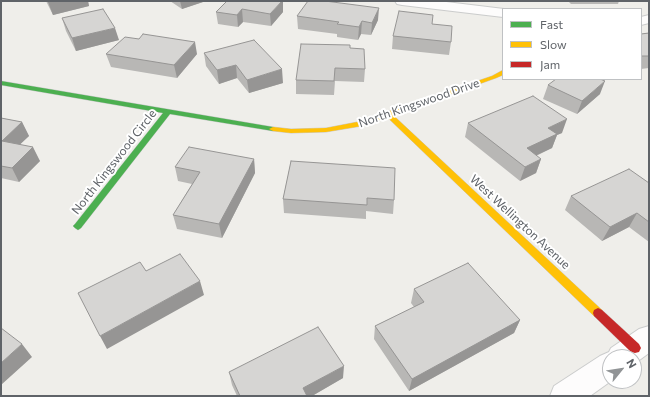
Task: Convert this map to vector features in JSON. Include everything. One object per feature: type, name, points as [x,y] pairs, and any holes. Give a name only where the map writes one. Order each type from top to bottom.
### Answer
[{"type":"street","points":[[402,1],[502,13]]},
{"type":"street","name":"North Kingswood Drive","points":[[1,83],[261,128],[291,131],[326,130],[353,126],[494,77],[502,73]]},
{"type":"street","name":"North Kingswood Circle","points":[[78,226],[168,112]]},
{"type":"street","name":"West Wellington Avenue","points":[[388,114],[635,348]]},
{"type":"street","points":[[565,396],[602,371]]},
{"type":"building","points":[[227,1],[282,1],[270,14],[242,9],[237,15],[216,12]]},
{"type":"building","points":[[308,1],[325,1],[379,8],[372,23],[362,21],[359,27],[337,24],[339,22],[297,16]]},
{"type":"building","points":[[103,9],[115,28],[72,38],[62,18]]},
{"type":"building","points":[[399,11],[433,15],[432,24],[452,26],[451,42],[393,36]]},
{"type":"building","points":[[649,33],[649,56],[642,56],[642,34]]},
{"type":"building","points":[[143,34],[195,42],[174,65],[106,54],[125,37],[139,39]]},
{"type":"building","points":[[254,40],[282,69],[247,80],[236,65],[217,70],[204,53]]},
{"type":"building","points":[[301,44],[350,45],[350,48],[364,49],[365,69],[335,68],[334,81],[296,80]]},
{"type":"building","points":[[555,80],[605,81],[582,101],[548,85]]},
{"type":"building","points":[[533,96],[567,119],[548,128],[557,134],[527,148],[541,159],[525,167],[468,123]]},
{"type":"building","points":[[1,118],[22,122],[2,141],[33,147],[12,168],[1,166]]},
{"type":"building","points":[[189,147],[254,159],[219,224],[173,215],[200,172],[175,167]]},
{"type":"building","points":[[291,161],[395,168],[394,200],[367,198],[367,205],[283,199]]},
{"type":"building","points":[[629,169],[649,183],[649,222],[637,213],[610,227],[571,196]]},
{"type":"building","points":[[180,254],[200,281],[100,336],[78,293],[140,262],[146,271]]},
{"type":"building","points":[[468,263],[520,320],[412,379],[375,326],[424,302],[414,289]]},
{"type":"building","points":[[318,327],[344,366],[303,388],[307,396],[240,396],[229,372]]},
{"type":"building","points":[[1,328],[22,344],[1,363]]},
{"type":"traffic: fast","points":[[1,83],[273,129]]},
{"type":"traffic: fast","points":[[78,226],[168,112]]},
{"type":"traffic: slow","points":[[273,129],[291,131],[326,130],[359,124],[494,77],[502,73]]},
{"type":"traffic: slow","points":[[388,114],[598,313]]},
{"type":"traffic: jam","points":[[598,313],[635,348]]}]
